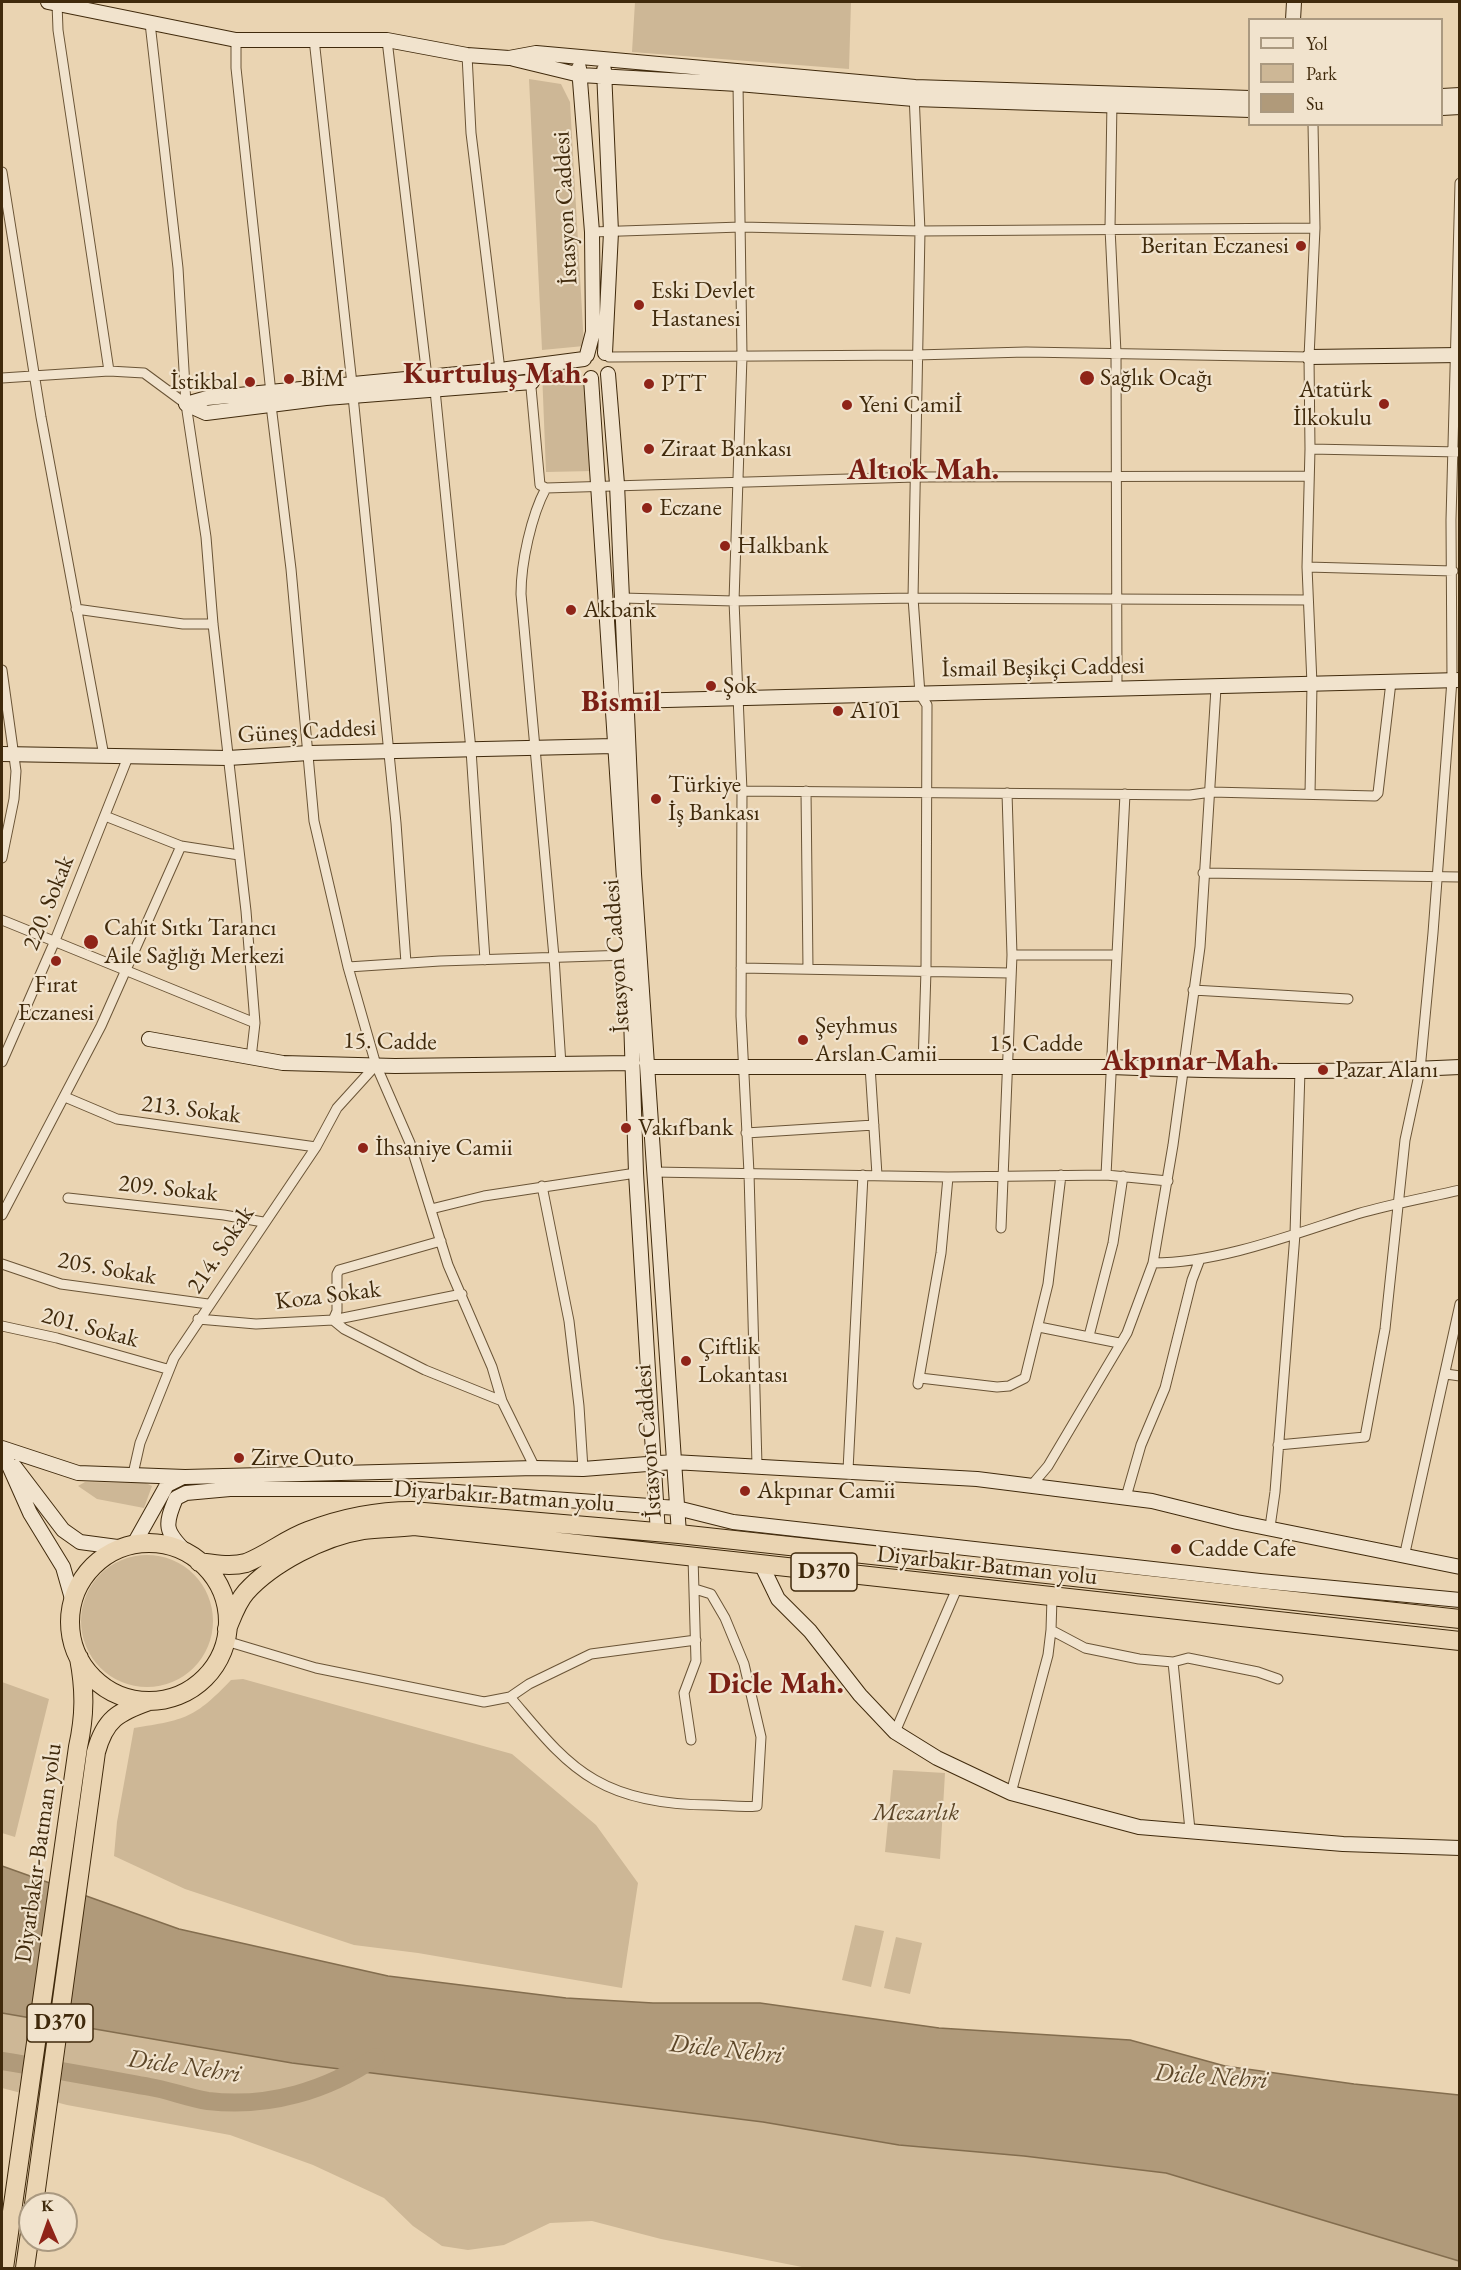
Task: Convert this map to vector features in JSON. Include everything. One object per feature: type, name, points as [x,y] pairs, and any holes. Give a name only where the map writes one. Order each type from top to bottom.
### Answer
[{"type":"highway","name":"Diyarbakır-Batman yolu","points":[[192,1557],[230,1565],[246,1563],[306,1531],[378,1512],[412,1511],[658,1534],[679,1534],[1460,1619]]},
{"type":"highway","name":"Diyarbakır-Batman yolu","points":[[226,1635],[244,1594],[261,1577],[314,1546],[361,1531],[414,1526],[1052,1598],[1460,1641]]},
{"type":"highway","points":[[160,1544],[192,1557],[207,1568],[221,1590],[228,1615],[226,1635],[215,1665],[197,1685],[174,1697],[149,1701],[123,1697],[100,1685],[82,1666],[72,1642],[69,1617],[75,1592],[89,1570],[109,1553],[130,1546],[160,1544]]},
{"type":"highway","name":"Diyarbakır-Batman yolu","points":[[4,2268],[84,1718],[85,1700],[79,1658]]},
{"type":"highway","name":"Diyarbakır-Batman yolu","points":[[36,2192],[100,1737],[118,1713],[149,1701]]},
{"type":"highway","points":[[25,2268],[27,2252]]},
{"type":"street","points":[[109,371],[53,2],[236,40],[387,40],[467,55],[509,58],[580,75],[604,77],[914,93],[1112,99],[1248,98]]},
{"type":"street","points":[[1293,18],[1294,2]]},
{"type":"street","points":[[150,23],[178,268],[186,404],[206,537],[213,624],[239,855],[255,1023],[251,1058]]},
{"type":"street","points":[[314,39],[396,823],[406,963]]},
{"type":"street","points":[[236,40],[236,68],[315,821],[348,967],[376,1065],[410,1143],[448,1265],[462,1294],[502,1401],[535,1468]]},
{"type":"street","points":[[387,40],[427,377]]},
{"type":"street","points":[[509,58],[536,53],[604,58],[914,93]]},
{"type":"street","points":[[467,55],[471,133],[500,370]]},
{"type":"street","name":"İstasyon Caddesi","points":[[578,57],[592,232],[593,332],[586,357]]},
{"type":"street","name":"İstasyon Caddesi","points":[[604,58],[610,232],[607,355]]},
{"type":"street","points":[[738,84],[742,356],[736,482],[734,601],[742,791],[741,968],[757,1465]]},
{"type":"street","points":[[914,93],[920,231],[916,355],[914,598],[920,694],[927,705],[926,970],[923,1066]]},
{"type":"street","points":[[1443,96],[1460,95]]},
{"type":"street","points":[[1112,99],[1248,110]]},
{"type":"street","points":[[1112,99],[1110,228],[1116,353],[1117,689]]},
{"type":"street","points":[[1443,108],[1460,107]]},
{"type":"street","points":[[1310,794],[1312,684],[1307,567],[1310,449],[1309,357],[1315,228],[1313,126]]},
{"type":"street","points":[[2,172],[34,374],[104,756]]},
{"type":"street","points":[[1278,1445],[1365,1437],[1384,1329],[1406,1140],[1420,1070],[1456,680],[1451,520],[1457,452],[1460,183]]},
{"type":"street","points":[[592,232],[741,227],[920,231],[1315,228]]},
{"type":"street","points":[[186,404],[207,398],[271,399],[352,390],[427,377],[500,370],[586,357],[596,351],[607,355],[742,356],[1026,352],[1309,357],[1458,355]]},
{"type":"street","points":[[586,357],[583,368],[591,378],[600,379],[608,374],[612,366],[607,355]]},
{"type":"street","points":[[529,366],[540,485],[546,488],[617,484],[916,477],[1309,476]]},
{"type":"street","points":[[2,378],[34,374],[109,371],[144,373],[186,404]]},
{"type":"street","name":"İstasyon Caddesi","points":[[608,374],[617,484],[634,874],[679,1534]]},
{"type":"street","name":"İstasyon Caddesi","points":[[591,378],[629,955],[636,1173],[658,1534]]},
{"type":"street","points":[[352,390],[435,390],[532,382]]},
{"type":"street","points":[[435,390],[471,750],[486,960]]},
{"type":"street","points":[[1310,449],[1457,452]]},
{"type":"street","points":[[546,488],[534,516],[521,564],[524,628],[554,957],[561,1065]]},
{"type":"street","points":[[1307,567],[1453,571]]},
{"type":"street","points":[[622,598],[734,601],[914,598],[1308,600]]},
{"type":"street","points":[[76,609],[183,624],[213,624]]},
{"type":"street","points":[[2,670],[8,754],[16,771],[14,799],[2,858]]},
{"type":"street","name":"İsmail Beşikçi Caddesi","points":[[627,701],[1216,688],[1456,680]]},
{"type":"street","points":[[742,791],[1190,795],[1212,792],[1375,796],[1378,793],[1391,682]]},
{"type":"street","points":[[1031,1486],[1048,1466],[1127,1333],[1154,1263],[1168,1181],[1200,947],[1203,873],[1212,792],[1216,688]]},
{"type":"street","name":"Güneş Caddesi","points":[[8,754],[228,758],[309,753],[614,746]]},
{"type":"street","name":"220. Sokak","points":[[2,1062],[54,943],[128,757]]},
{"type":"street","points":[[806,791],[808,969]]},
{"type":"street","points":[[1001,1228],[1012,955],[1007,793]]},
{"type":"street","points":[[1106,1175],[1125,794]]},
{"type":"street","points":[[105,816],[181,846],[239,855]]},
{"type":"street","points":[[2,1215],[65,1097],[181,846]]},
{"type":"street","points":[[1203,873],[1460,877]]},
{"type":"street","points":[[2,920],[255,1023]]},
{"type":"street","points":[[348,967],[629,955]]},
{"type":"street","points":[[1012,955],[1116,955]]},
{"type":"street","points":[[741,968],[1010,973]]},
{"type":"street","points":[[1193,990],[1347,999]]},
{"type":"street","name":"15. Cadde","points":[[149,1040],[283,1063],[633,1064]]},
{"type":"street","name":"214. Sokak","points":[[133,1474],[140,1443],[167,1369],[263,1222],[316,1147],[337,1108],[376,1065]]},
{"type":"street","name":"15. Cadde","points":[[648,1066],[1008,1066],[1184,1070],[1420,1070],[1460,1067]]},
{"type":"street","points":[[870,1066],[877,1176]]},
{"type":"street","points":[[1270,1527],[1295,1234],[1300,1070]]},
{"type":"street","name":"213. Sokak","points":[[65,1097],[117,1119],[166,1128],[316,1147]]},
{"type":"street","points":[[746,1132],[874,1125]]},
{"type":"street","points":[[654,1172],[948,1177],[1106,1175],[1168,1181]]},
{"type":"street","points":[[431,1209],[484,1196],[636,1173]]},
{"type":"street","points":[[848,1470],[863,1175]]},
{"type":"street","points":[[948,1177],[941,1253],[919,1381],[997,1387],[1017,1383],[1025,1378],[1048,1284],[1060,1175]]},
{"type":"street","points":[[1089,1336],[1113,1243],[1123,1176]]},
{"type":"street","points":[[542,1186],[569,1321],[579,1406],[583,1469]]},
{"type":"street","points":[[1154,1263],[1200,1259],[1400,1203],[1460,1190]]},
{"type":"street","name":"209. Sokak","points":[[68,1198],[224,1215],[263,1222]]},
{"type":"street","points":[[441,1241],[339,1270],[337,1311],[333,1320],[344,1329],[425,1370],[502,1401]]},
{"type":"street","points":[[1126,1497],[1141,1445],[1166,1388],[1192,1280],[1200,1259]]},
{"type":"street","name":"205. Sokak","points":[[2,1264],[61,1284],[208,1304]]},
{"type":"street","name":"Koza Sokak","points":[[198,1319],[256,1324],[333,1320],[462,1294]]},
{"type":"street","points":[[1404,1557],[1460,1304]]},
{"type":"street","name":"201. Sokak","points":[[2,1326],[57,1338],[167,1369]]},
{"type":"street","points":[[1039,1327],[1119,1343]]},
{"type":"street","points":[[1446,1374],[1460,1376]]},
{"type":"street","points":[[2,1449],[78,1473],[185,1476],[535,1468],[583,1469],[673,1462],[848,1470],[1126,1497],[1460,1567]]},
{"type":"street","points":[[2,1449],[63,1530],[80,1542],[130,1546],[167,1485],[185,1476]]},
{"type":"street","points":[[2,1449],[30,1513],[63,1567],[73,1602]]},
{"type":"street","points":[[192,1557],[169,1535],[168,1523],[171,1510],[176,1498],[186,1493],[201,1490],[405,1488],[677,1508],[733,1522],[1260,1581],[1460,1600]]},
{"type":"street","points":[[691,1740],[684,1693],[696,1661],[693,1557]]},
{"type":"street","points":[[762,1566],[778,1599],[810,1631],[860,1695],[895,1732],[937,1758],[1011,1793],[1139,1827],[1343,1844],[1460,1848]]},
{"type":"street","points":[[895,1732],[958,1586]]},
{"type":"street","points":[[510,1697],[555,1748],[594,1780],[629,1794],[691,1805],[757,1806],[761,1737],[744,1664],[711,1594],[695,1589]]},
{"type":"street","points":[[1011,1793],[1048,1655],[1052,1598]]},
{"type":"street","points":[[1051,1630],[1085,1648],[1139,1659],[1173,1662],[1188,1659],[1258,1671],[1278,1679]]},
{"type":"street","points":[[226,1635],[316,1668],[483,1702],[510,1697],[529,1684],[591,1654],[696,1640]]},
{"type":"street","points":[[1173,1662],[1190,1830]]},
{"type":"green space","points":[[635,2],[851,2],[849,69],[632,52]]},
{"type":"green space","points":[[529,79],[561,84],[570,102],[584,346],[542,350]]},
{"type":"green space","points":[[579,370],[586,384],[593,471],[546,472],[542,371]]},
{"type":"green space","points":[[85,1482],[146,1483],[152,1486],[144,1508],[97,1499],[78,1486]]},
{"type":"green space","points":[[147,1555],[172,1560],[194,1574],[208,1596],[213,1621],[208,1646],[194,1668],[172,1682],[147,1687],[122,1682],[100,1668],[86,1646],[81,1621],[86,1596],[100,1574],[122,1560]]},
{"type":"green space","points":[[243,1679],[512,1754],[596,1825],[638,1883],[622,1988],[418,1953],[354,1945],[185,1889],[114,1856],[117,1822],[134,1728],[188,1715],[208,1702],[231,1680]]},
{"type":"green space","points":[[2,1682],[49,1699],[15,1837],[2,1833]]},
{"type":"green space","name":"Mezarlık","points":[[893,1770],[945,1773],[940,1859],[885,1852]]},
{"type":"green space","points":[[855,1925],[884,1931],[871,1987],[842,1980]]},
{"type":"green space","points":[[896,1937],[922,1943],[910,1994],[884,1988]]},
{"type":"green space","points":[[2,2013],[292,2063],[763,2122],[899,2145],[1024,2156],[1166,2173],[1430,2251],[1459,2261],[1459,2268],[807,2268],[661,2239],[592,2221],[550,2223],[504,2245],[468,2250],[442,2246],[413,2226],[384,2198],[313,2165],[230,2135],[67,2105],[2,2088]]},
{"type":"water","points":[[2,1866],[179,1929],[388,1976],[566,1998],[653,2003],[760,2003],[939,2028],[1130,2040],[1225,2066],[1354,2084],[1459,2095],[1459,2261],[1166,2173],[1024,2156],[899,2145],[763,2122],[292,2063],[2,2013]]},
{"type":"waterway","name":"Dicle Nehri","points":[[2,2061],[157,2088],[201,2100],[230,2103],[275,2099],[317,2088],[338,2079],[376,2057]]},
{"type":"place","name":"Beritan Eczanesi","points":[[1301,246]]},
{"type":"place","name":"Eski Devlet Hastanesi","points":[[639,305]]},
{"type":"place","name":"Sağlık Ocağı","points":[[1087,378]]},
{"type":"place","name":"BİM","points":[[289,379]]},
{"type":"place","name":"İstikbal","points":[[250,382]]},
{"type":"place","name":"PTT","points":[[649,384]]},
{"type":"place","name":"Atatürk İlkokulu","points":[[1384,404]]},
{"type":"place","name":"Yeni Camiİ","points":[[847,405]]},
{"type":"place","name":"Ziraat Bankası","points":[[649,449]]},
{"type":"place","name":"Eczane","points":[[647,508]]},
{"type":"place","name":"Halkbank","points":[[725,546]]},
{"type":"place","name":"Akbank","points":[[571,610]]},
{"type":"place","name":"Şok","points":[[711,686]]},
{"type":"place","name":"A101","points":[[838,711]]},
{"type":"place","name":"Türkiye İş Bankası","points":[[656,799]]},
{"type":"place","name":"Cahit Sıtkı Tarancı Aile Sağlığı Merkezi","points":[[91,942]]},
{"type":"place","name":"Fırat Eczanesi","points":[[56,961]]},
{"type":"place","name":"Şeyhmus Arslan Camii","points":[[803,1040]]},
{"type":"place","name":"Pazar Alanı","points":[[1323,1070]]},
{"type":"place","name":"Vakıfbank","points":[[626,1128]]},
{"type":"place","name":"İhsaniye Camii","points":[[363,1148]]},
{"type":"place","name":"Çiftlik Lokantası","points":[[686,1361]]},
{"type":"place","name":"Zirve Outo","points":[[239,1458]]},
{"type":"place","name":"Akpınar Camii","points":[[745,1491]]},
{"type":"place","name":"Cadde Cafe","points":[[1176,1549]]},
{"type":"district","name":"Kurtuluş Mah.","points":[[496,375]]},
{"type":"district","name":"Altıok Mah.","points":[[923,471]]},
{"type":"district","name":"Bismil","points":[[621,703]]},
{"type":"district","name":"Akpınar Mah.","points":[[1190,1062]]},
{"type":"district","name":"Dicle Mah.","points":[[776,1685]]}]
